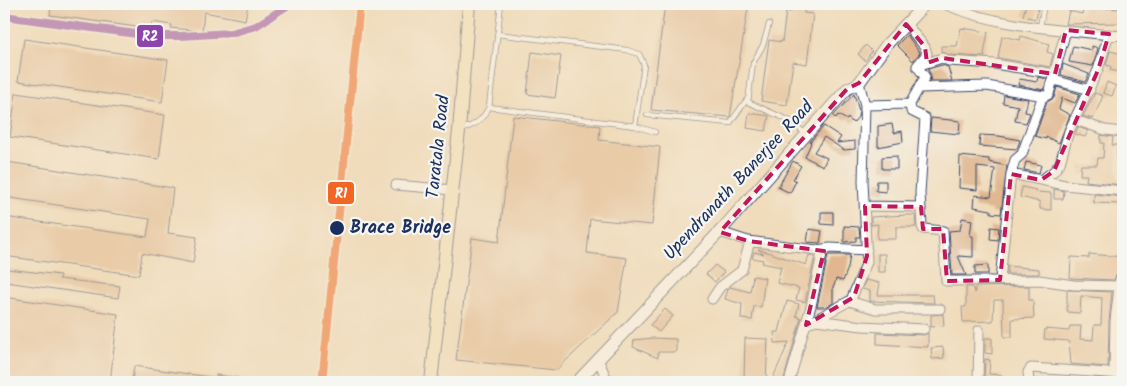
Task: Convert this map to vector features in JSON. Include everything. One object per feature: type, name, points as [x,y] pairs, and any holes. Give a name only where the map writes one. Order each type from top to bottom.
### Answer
[{"type":"main road","name":"Taratala Road","points":[[431,382],[459,131],[469,4]]},
{"type":"street","name":"Upendranath Banerjee Road","points":[[577,382],[720,232],[846,89],[859,83],[887,44],[925,4]]},
{"type":"street","points":[[944,4],[996,22],[1123,36]]},
{"type":"street","points":[[906,24],[926,50],[926,54],[917,66]]},
{"type":"street","points":[[1000,280],[1011,174],[1015,160],[1022,154],[1042,98],[1048,95],[1066,30]]},
{"type":"street","points":[[1040,180],[1054,171],[1060,163],[1068,132],[1090,90],[1109,34]]},
{"type":"street","points":[[917,66],[942,58],[949,61],[995,64],[1054,77],[1090,90]]},
{"type":"street","points":[[917,66],[925,77],[910,104],[911,111],[925,118],[920,207],[922,228],[943,231],[946,281],[1000,280],[1119,286]]},
{"type":"street","points":[[806,325],[854,297],[865,267],[867,250],[865,105],[859,83]]},
{"type":"street","points":[[919,88],[987,86],[1044,96]]},
{"type":"street","points":[[865,105],[910,104]]},
{"type":"street","points":[[1075,120],[1105,130],[1123,132]]},
{"type":"street","points":[[1123,144],[1123,172]]},
{"type":"street","points":[[1011,174],[1123,192]]},
{"type":"street","points":[[396,185],[453,190]]},
{"type":"street","points":[[865,206],[920,207]]},
{"type":"street","points":[[720,232],[750,242],[817,250],[830,248],[867,250]]},
{"type":"street","points":[[712,300],[720,288],[742,270],[750,242]]},
{"type":"street","points":[[789,382],[806,325],[822,258],[820,251],[817,250]]},
{"type":"street","points":[[1029,382],[1028,372],[1031,368],[1119,374],[1119,286],[1120,279],[1123,277]]},
{"type":"street","points":[[849,301],[874,309],[940,309]]},
{"type":"street","points":[[816,320],[862,326],[924,329]]},
{"type":"street","points":[[978,382],[979,330]]},
{"type":"street","points":[[598,359],[608,382]]},
{"type":"street","points":[[1086,382],[1088,372]]},
{"type":"street","points":[[1101,382],[1103,372]]},
{"type":"street","points":[[628,382],[643,382]]},
{"type":"lane","points":[[459,131],[477,124],[484,118],[489,107],[501,4]]},
{"type":"lane","points":[[1040,28],[1044,4]]},
{"type":"lane","points":[[769,24],[763,45],[752,63],[748,104],[788,120],[806,134]]},
{"type":"lane","points":[[498,34],[627,50],[639,54],[644,64],[635,126]]},
{"type":"lane","points":[[647,115],[730,123],[749,96]]},
{"type":"lane","points":[[489,107],[635,126],[655,132]]},
{"type":"highlighted area","points":[[906,24],[925,47],[927,63],[942,58],[1055,74],[1066,30],[1109,34],[1098,70],[1054,171],[1041,180],[1011,174],[1000,280],[947,281],[943,229],[923,229],[921,207],[865,206],[867,256],[854,297],[806,325],[824,251],[748,241],[720,232],[847,89],[859,83]]},
{"type":"building","points":[[51,4],[127,4],[144,6],[144,4],[248,4],[245,20],[204,12],[202,31],[171,28],[172,25],[152,22],[151,29],[50,15]]},
{"type":"building","points":[[665,4],[716,4],[748,8],[730,117],[651,110]]},
{"type":"building","points":[[1026,4],[1039,4],[1036,19],[1023,16]]},
{"type":"building","points":[[1085,4],[1103,4],[1103,8],[1121,9],[1121,23],[1066,24],[1069,11],[1082,14]]},
{"type":"building","points":[[791,8],[804,9],[804,13],[813,14],[807,64],[793,62],[787,105],[761,101],[769,40],[782,42],[786,11],[791,12]]},
{"type":"building","points":[[961,28],[988,32],[985,57],[950,55],[941,52],[941,46],[957,46]]},
{"type":"building","points":[[907,35],[920,53],[913,61],[897,45]]},
{"type":"building","points":[[1002,36],[1020,40],[1021,36],[1049,44],[1047,52],[1053,54],[1050,67],[998,58]]},
{"type":"building","points":[[24,39],[168,60],[162,102],[18,81]]},
{"type":"building","points":[[866,45],[872,51],[865,61],[858,54]]},
{"type":"building","points":[[1073,46],[1092,50],[1092,46],[1098,48],[1093,66],[1069,62]]},
{"type":"building","points":[[1110,51],[1123,54],[1120,72],[1110,70],[1111,66],[1106,65]]},
{"type":"building","points":[[532,52],[561,56],[555,98],[527,94]]},
{"type":"building","points":[[1063,64],[1089,74],[1085,82],[1061,75]]},
{"type":"building","points":[[942,65],[948,67],[952,81],[930,81],[931,76],[928,69]]},
{"type":"building","points":[[1038,77],[1047,79],[1044,90],[1018,85],[1020,79],[1037,82]]},
{"type":"building","points":[[1107,82],[1116,86],[1112,96],[1103,93]]},
{"type":"building","points":[[1057,87],[1080,94],[1075,103],[1062,98],[1059,109],[1070,115],[1059,143],[1046,137],[1046,139],[1035,136],[1047,102],[1054,98]]},
{"type":"building","points":[[16,93],[165,115],[159,159],[10,137]]},
{"type":"building","points":[[1095,93],[1103,96],[1093,119],[1083,116]]},
{"type":"building","points":[[854,94],[859,111],[858,117],[853,123],[848,118],[847,120],[838,115],[836,118],[833,116]]},
{"type":"building","points":[[1004,95],[1028,99],[1025,112],[1030,113],[1026,123],[1015,121],[1018,106],[1003,103]]},
{"type":"building","points":[[749,113],[769,116],[766,131],[747,128]]},
{"type":"building","points":[[513,116],[600,126],[599,140],[660,147],[652,225],[590,219],[587,253],[627,258],[618,312],[556,370],[456,360],[472,238],[499,242]]},
{"type":"building","points":[[931,118],[960,121],[959,134],[930,131]]},
{"type":"building","points":[[892,124],[894,133],[902,131],[903,142],[878,147],[878,126]]},
{"type":"building","points":[[824,126],[841,137],[837,143],[855,141],[855,149],[844,150],[824,137],[814,152],[827,158],[823,166],[805,157],[810,142]]},
{"type":"building","points":[[1078,127],[1088,131],[1085,137],[1075,134]]},
{"type":"building","points":[[980,135],[1020,140],[1017,149],[979,146]]},
{"type":"building","points":[[1101,135],[1113,137],[1112,145],[1117,145],[1117,172],[1118,179],[1122,179],[1122,185],[1086,181],[1087,175],[1080,175],[1081,165],[1097,165],[1098,158],[1103,158],[1104,143],[1101,143]]},
{"type":"building","points":[[897,156],[897,169],[882,169],[882,157]]},
{"type":"building","points":[[960,156],[989,159],[989,162],[1007,166],[1001,214],[991,213],[991,210],[974,207],[975,195],[991,197],[995,169],[977,167],[977,190],[959,188]]},
{"type":"building","points":[[793,161],[801,166],[793,179],[796,181],[790,193],[778,187]]},
{"type":"building","points":[[7,162],[173,188],[168,233],[197,237],[193,263],[142,253],[139,275],[4,256],[4,217],[147,237],[150,219],[4,197]]},
{"type":"building","points":[[1026,162],[1041,165],[1039,173],[1024,170]]},
{"type":"building","points":[[877,181],[886,181],[886,192],[876,191]]},
{"type":"building","points":[[1022,187],[1036,190],[1035,192],[1051,193],[1051,210],[1040,209],[1040,202],[1020,197]]},
{"type":"building","points":[[1054,189],[1064,191],[1063,199],[1054,199]]},
{"type":"building","points":[[1094,194],[1123,197],[1123,204],[1094,203]]},
{"type":"building","points":[[821,212],[833,212],[833,225],[821,224]]},
{"type":"building","points":[[915,215],[916,227],[896,227],[896,239],[877,239],[878,224],[871,225],[871,217]]},
{"type":"building","points":[[962,218],[972,220],[970,236],[973,236],[973,257],[958,256],[966,275],[952,275],[949,231],[960,230]]},
{"type":"building","points":[[844,226],[859,227],[860,237],[856,237],[856,241],[844,242]]},
{"type":"building","points":[[991,227],[999,228],[998,240],[990,239]]},
{"type":"building","points":[[809,229],[822,231],[820,243],[807,242]]},
{"type":"building","points":[[758,249],[806,265],[809,255],[815,256],[805,302],[796,300],[799,288],[777,283],[781,267],[762,263],[763,260],[752,258],[754,252],[764,254]]},
{"type":"building","points":[[878,254],[885,254],[885,272],[878,272]]},
{"type":"building","points":[[1089,254],[1123,257],[1123,271],[1116,274],[1114,280],[1070,278],[1071,257],[1089,258]]},
{"type":"building","points":[[828,255],[850,255],[848,268],[843,281],[836,279],[833,286],[833,303],[826,307],[817,307]]},
{"type":"building","points":[[715,265],[724,272],[715,282],[706,274]]},
{"type":"building","points":[[988,265],[988,274],[975,274],[975,266]]},
{"type":"building","points":[[1008,266],[1039,269],[1039,274],[1007,274]]},
{"type":"building","points":[[7,269],[60,275],[59,279],[120,286],[118,298],[6,282]]},
{"type":"building","points":[[753,276],[765,278],[761,307],[754,306],[752,320],[741,319],[742,304],[725,299],[730,287],[750,292]]},
{"type":"building","points":[[866,280],[880,283],[878,295],[933,295],[934,303],[870,301],[870,291],[862,289]]},
{"type":"building","points":[[1029,286],[1029,300],[1033,300],[1034,318],[1012,319],[1012,337],[1004,337],[1003,300],[994,300],[993,321],[963,322],[962,307],[966,307],[966,287],[972,287],[975,293],[975,287]]},
{"type":"building","points":[[1067,290],[1112,292],[1108,367],[1071,364],[1069,341],[1044,339],[1045,329],[1069,331],[1070,326],[1081,326],[1080,339],[1093,340],[1094,325],[1101,325],[1102,298],[1081,296],[1080,313],[1067,312]]},
{"type":"building","points":[[4,297],[118,314],[110,382],[31,382],[4,378]]},
{"type":"building","points":[[787,301],[799,304],[796,316],[801,318],[783,382],[771,382],[789,342],[775,343],[774,332],[779,332]]},
{"type":"building","points":[[1123,305],[1123,368],[1120,368]]},
{"type":"building","points":[[665,309],[673,316],[659,332],[650,325]]},
{"type":"building","points":[[943,314],[944,326],[931,327],[931,315]]},
{"type":"building","points":[[877,333],[924,335],[928,333],[928,347],[877,344]]},
{"type":"building","points":[[653,338],[676,339],[676,352],[658,352],[658,358],[633,347],[634,340]]},
{"type":"building","points":[[745,338],[768,339],[766,382],[744,382]]},
{"type":"building","points":[[985,338],[992,338],[992,354],[985,353]]},
{"type":"building","points":[[943,347],[944,358],[932,359],[931,348]]},
{"type":"building","points":[[985,359],[990,360],[989,374],[1002,375],[1002,382],[984,382]]},
{"type":"building","points":[[134,366],[216,378],[216,375],[239,378],[239,382],[132,382]]},
{"type":"building","points":[[1091,378],[1119,380],[1119,382],[1091,382]]},
{"type":"transit line","name":"R2","points":[[4,16],[151,36],[181,36],[231,33],[256,26],[290,4]]},
{"type":"transit line","name":"R1","points":[[322,382],[360,4]]},
{"type":"place","name":"Brace Bridge","points":[[337,228]]}]
